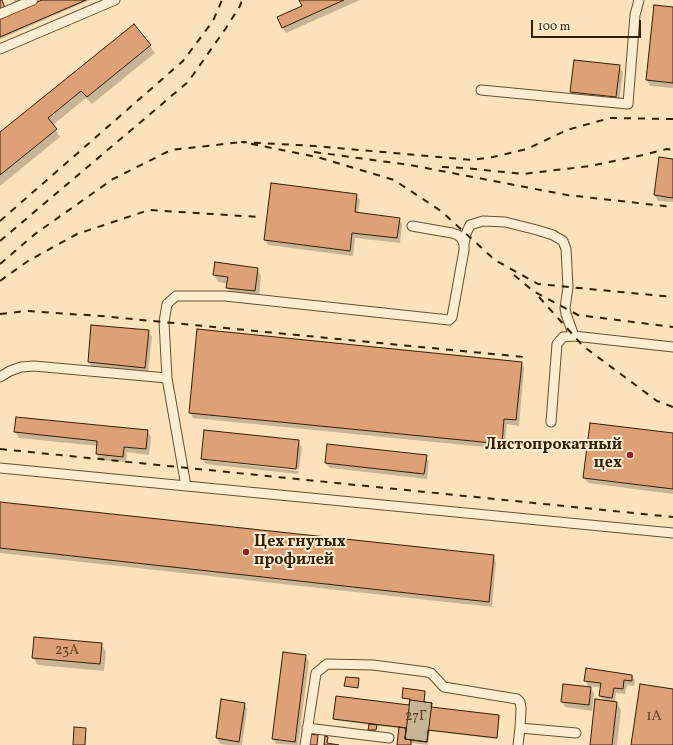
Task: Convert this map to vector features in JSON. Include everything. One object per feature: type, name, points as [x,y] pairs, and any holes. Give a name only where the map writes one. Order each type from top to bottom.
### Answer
[{"type":"street","points":[[8,0],[12,9]]},
{"type":"street","points":[[0,14],[32,0]]},
{"type":"street","points":[[0,49],[115,0]]},
{"type":"street","points":[[481,90],[628,104],[635,15],[639,0]]},
{"type":"street","points":[[186,486],[167,378],[164,322],[167,304],[176,296],[225,296],[449,320],[452,318],[464,244],[470,225],[483,222],[505,222],[553,235],[563,241],[567,256],[568,287],[565,308],[574,336]]},
{"type":"street","points":[[412,226],[458,235],[464,244]]},
{"type":"street","points":[[551,422],[557,344],[563,337],[574,336],[673,347]]},
{"type":"street","points":[[0,377],[21,366],[34,366],[167,378]]},
{"type":"street","points":[[0,468],[673,533]]},
{"type":"street","points":[[305,745],[316,673],[327,664],[373,664],[428,672],[431,673],[444,687],[516,699],[520,702],[520,728],[518,745]]},
{"type":"street","points":[[307,728],[389,738]]},
{"type":"street","points":[[520,728],[576,733]]},
{"type":"building","points":[[0,0],[2,0],[5,8],[0,10]]},
{"type":"building","points":[[42,0],[86,0],[0,37],[0,18]]},
{"type":"building","points":[[299,0],[344,0],[282,28],[277,17],[302,6]]},
{"type":"building","points":[[654,5],[673,7],[673,83],[646,80]]},
{"type":"building","points":[[134,24],[151,45],[87,97],[81,91],[48,118],[57,129],[0,175],[0,132]]},
{"type":"building","points":[[574,60],[620,65],[616,97],[570,92]]},
{"type":"building","points":[[659,157],[673,159],[673,198],[654,195]]},
{"type":"building","points":[[271,183],[357,194],[355,212],[400,218],[397,238],[352,233],[350,251],[264,240]]},
{"type":"building","points":[[215,262],[258,268],[255,291],[226,288],[228,277],[213,275]]},
{"type":"building","points":[[91,325],[149,330],[145,368],[88,362]]},
{"type":"building","points":[[197,329],[522,362],[516,420],[504,419],[502,444],[189,413]]},
{"type":"building","points":[[16,417],[148,430],[146,449],[124,447],[123,457],[96,454],[97,441],[14,432]]},
{"type":"building","name":"Листопрокатный цех","points":[[590,423],[673,433],[673,489],[583,478]]},
{"type":"building","points":[[204,430],[299,440],[296,469],[201,459]]},
{"type":"building","points":[[327,444],[427,455],[424,474],[325,463]]},
{"type":"building","name":"Цех гнутых профилей","points":[[0,502],[494,555],[489,602],[0,548]]},
{"type":"building","points":[[34,637],[102,643],[100,664],[32,658]]},
{"type":"building","points":[[283,652],[306,655],[295,742],[272,739]]},
{"type":"building","points":[[586,668],[632,675],[632,681],[624,680],[623,689],[614,688],[612,698],[599,696],[601,683],[584,681]]},
{"type":"building","points":[[346,677],[359,678],[358,688],[344,686]]},
{"type":"building","points":[[563,684],[591,687],[589,705],[561,702]]},
{"type":"building","points":[[640,684],[673,689],[673,745],[631,745]]},
{"type":"building","points":[[403,688],[425,691],[424,702],[432,703],[431,707],[499,715],[497,738],[428,730],[427,742],[405,739],[406,728],[333,719],[336,696],[409,705],[410,699],[402,698]]},
{"type":"building","points":[[221,699],[245,703],[239,742],[216,738]]},
{"type":"building","points":[[595,699],[617,702],[612,745],[590,745]]},
{"type":"building","points":[[410,700],[432,703],[427,742],[405,739]]},
{"type":"building","points":[[369,724],[377,725],[376,730],[368,730]]},
{"type":"building","points":[[74,727],[86,728],[85,745],[73,745]]},
{"type":"building","points":[[399,727],[406,728],[405,739],[411,740],[411,745],[397,745]]},
{"type":"building","points":[[309,734],[318,735],[317,745],[308,745]]},
{"type":"building","points":[[325,736],[328,737],[327,743],[339,745],[324,745]]},
{"type":"railway","points":[[0,221],[183,61],[213,21],[222,0]]},
{"type":"railway","points":[[0,241],[188,82],[226,28],[240,6],[242,0]]},
{"type":"railway","points":[[673,119],[610,118],[567,130],[527,149],[472,160],[315,146],[242,142],[317,157],[394,180],[441,211],[495,260],[538,284],[673,297]]},
{"type":"railway","points":[[0,264],[35,234],[113,179],[171,150],[246,142]]},
{"type":"railway","points":[[442,167],[523,174],[590,166],[667,149],[673,150]]},
{"type":"railway","points":[[314,152],[410,165],[567,195],[673,207]]},
{"type":"railway","points":[[0,281],[28,261],[77,234],[149,210],[259,217]]},
{"type":"railway","points":[[514,275],[533,291],[578,315],[673,327]]},
{"type":"railway","points":[[539,297],[583,346],[657,401],[673,407]]},
{"type":"railway","points":[[0,314],[26,311],[101,316],[524,357]]},
{"type":"railway","points":[[0,449],[673,517]]},
{"type":"place","name":"Листопрокатный цех","points":[[630,455]]},
{"type":"place","name":"Цех гнутых профилей","points":[[246,552]]}]
